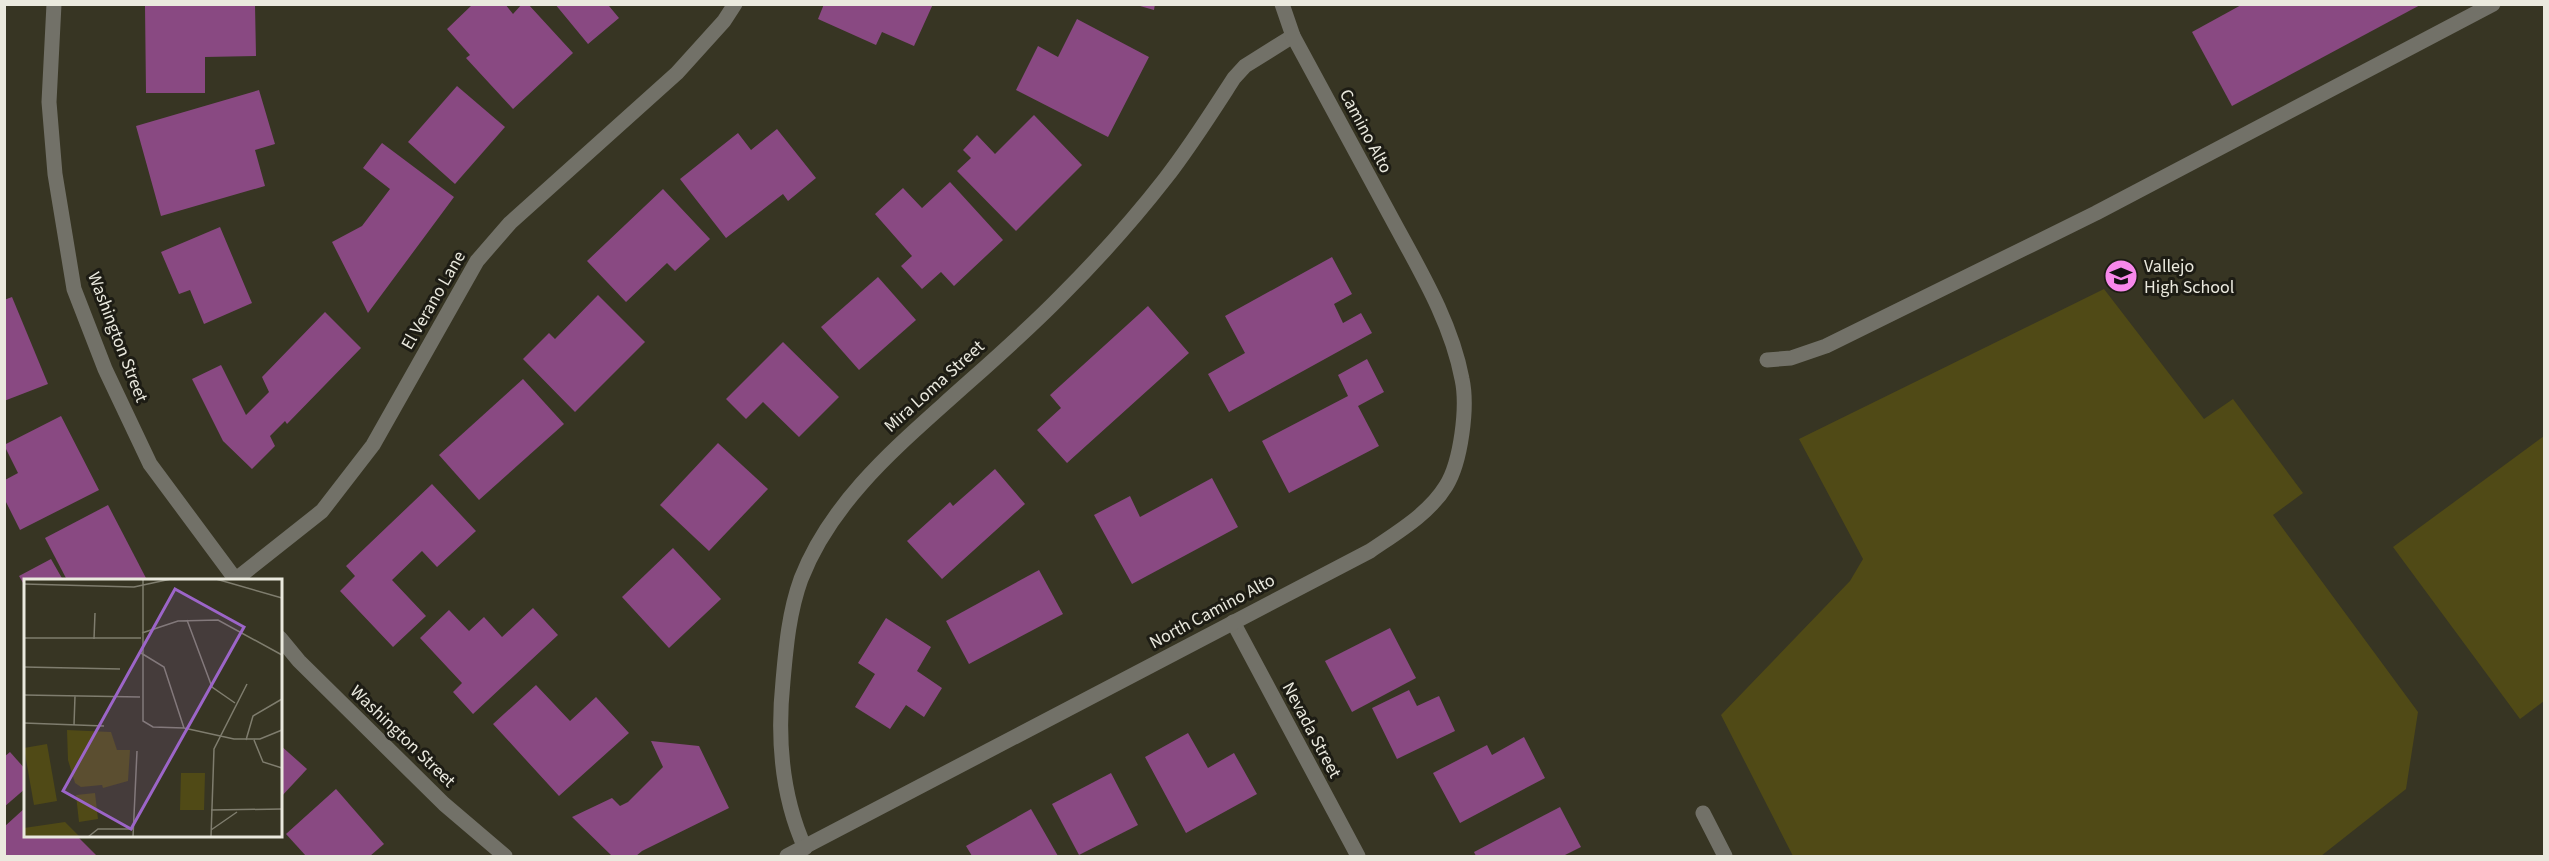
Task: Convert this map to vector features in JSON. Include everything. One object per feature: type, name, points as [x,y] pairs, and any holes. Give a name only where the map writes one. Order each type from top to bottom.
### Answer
[{"type":"street","name":"Washington Street","points":[[54,4],[49,102],[55,174],[75,289],[105,369],[150,464],[235,579]]},
{"type":"street","name":"El Verano Lane","points":[[237,579],[322,511],[373,445],[477,261],[510,223],[677,73],[724,21],[735,4]]},
{"type":"street","name":"Camino Alto","points":[[1282,4],[1293,36],[1421,274]]},
{"type":"street","points":[[1767,360],[1791,358],[1826,346],[2097,213],[2493,4]]},
{"type":"street","name":"Mira Loma Street","points":[[805,848],[792,820],[784,783],[781,701],[793,606],[815,550],[855,490],[885,457],[1060,297],[1098,257],[1166,178],[1234,78],[1245,66],[1293,36]]},
{"type":"street","name":"North Camino Alto","points":[[787,856],[1370,550],[1419,516],[1446,487],[1458,452],[1464,406],[1463,381],[1453,343],[1421,274]]},
{"type":"street","name":"Nevada Street","points":[[1233,622],[1358,856]]},
{"type":"street","name":"Washington Street","points":[[282,640],[299,661],[444,804],[505,856]]},
{"type":"street","points":[[1703,813],[1725,856]]},
{"type":"shaded area","points":[[2104,289],[2204,419],[2233,399],[2303,493],[2273,515],[2418,712],[2406,789],[2321,856],[1793,856],[1721,715],[1850,581],[1863,559],[1799,439]]},
{"type":"shaded area","points":[[2544,436],[2544,701],[2520,719],[2393,547]]},
{"type":"building","points":[[473,4],[505,4],[513,14],[522,4],[528,4],[573,53],[513,109],[466,58],[470,55],[447,29]]},
{"type":"building","points":[[555,4],[612,4],[609,6],[619,18],[588,44]]},
{"type":"building","points":[[824,4],[933,4],[914,46],[882,32],[876,45],[818,19]]},
{"type":"building","points":[[1133,4],[1155,4],[1154,10]]},
{"type":"building","points":[[2243,4],[2422,4],[2232,106],[2192,32]]},
{"type":"building","points":[[255,5],[256,56],[205,57],[205,93],[146,93],[145,6]]},
{"type":"building","points":[[1077,19],[1149,57],[1108,137],[1016,90],[1038,46],[1058,57]]},
{"type":"building","points":[[457,86],[505,127],[455,184],[408,142]]},
{"type":"building","points":[[259,90],[275,144],[255,150],[265,186],[161,216],[136,126]]},
{"type":"building","points":[[1034,115],[1082,165],[1016,231],[957,171],[971,158],[963,150],[977,135],[995,154]]},
{"type":"building","points":[[777,129],[816,178],[788,201],[783,194],[726,238],[680,179],[738,133],[751,150]]},
{"type":"building","points":[[382,143],[454,197],[368,313],[332,242],[362,226],[390,189],[363,168]]},
{"type":"building","points":[[950,182],[1003,240],[954,286],[941,272],[922,289],[901,266],[912,256],[875,214],[903,188],[922,208]]},
{"type":"building","points":[[663,189],[710,239],[675,271],[667,263],[626,302],[587,261]]},
{"type":"building","points":[[220,227],[252,303],[204,324],[190,290],[179,294],[161,252]]},
{"type":"building","points":[[1332,257],[1352,294],[1334,304],[1343,323],[1361,313],[1372,333],[1229,412],[1208,374],[1245,353],[1225,316]]},
{"type":"building","points":[[878,277],[916,320],[859,370],[821,327]]},
{"type":"building","points":[[598,295],[645,342],[575,412],[523,359],[549,333],[555,339]]},
{"type":"building","points":[[12,297],[48,384],[4,401],[4,300]]},
{"type":"building","points":[[1148,306],[1189,353],[1067,463],[1037,430],[1061,408],[1050,395]]},
{"type":"building","points":[[325,312],[361,348],[287,424],[285,421],[270,436],[275,446],[252,469],[223,441],[192,379],[221,365],[246,415],[269,392],[262,377]]},
{"type":"building","points":[[783,342],[839,397],[799,437],[763,402],[746,419],[726,399]]},
{"type":"building","points":[[1367,359],[1384,392],[1358,406],[1379,446],[1289,493],[1262,441],[1348,396],[1338,375]]},
{"type":"building","points":[[523,379],[564,424],[479,500],[439,455]]},
{"type":"building","points":[[61,416],[99,490],[20,530],[5,500],[5,480],[18,473],[4,445]]},
{"type":"building","points":[[718,443],[768,489],[709,551],[660,505]]},
{"type":"building","points":[[995,469],[1025,504],[942,579],[907,541],[950,502],[953,506]]},
{"type":"building","points":[[1212,478],[1238,527],[1132,584],[1094,515],[1130,496],[1140,517]]},
{"type":"building","points":[[432,484],[476,531],[437,567],[422,551],[392,580],[426,616],[393,647],[340,591],[355,576],[346,566]]},
{"type":"building","points":[[108,505],[146,579],[66,579],[45,538]]},
{"type":"building","points":[[673,548],[721,599],[669,648],[622,597]]},
{"type":"building","points":[[51,559],[62,579],[24,579],[24,585],[19,576]]},
{"type":"building","points":[[1039,570],[1063,614],[969,664],[946,621]]},
{"type":"building","points":[[533,608],[558,635],[473,714],[453,692],[462,683],[420,638],[449,610],[469,631],[484,617],[502,637]]},
{"type":"building","points":[[886,618],[931,647],[917,671],[942,688],[924,717],[906,705],[890,729],[855,707],[875,674],[858,663]]},
{"type":"building","points":[[1390,628],[1416,678],[1352,712],[1325,661]]},
{"type":"building","points":[[536,685],[570,721],[596,697],[629,733],[559,796],[493,724]]},
{"type":"building","points":[[1409,690],[1417,706],[1439,696],[1455,731],[1397,759],[1372,708]]},
{"type":"building","points":[[1188,733],[1208,768],[1234,753],[1257,794],[1186,833],[1145,757]]},
{"type":"building","points":[[1524,737],[1545,778],[1460,823],[1433,773],[1487,745],[1492,755]]},
{"type":"building","points":[[651,741],[699,746],[729,808],[636,856],[612,856],[572,817],[612,798],[620,806],[628,802],[663,767]]},
{"type":"building","points":[[282,747],[307,769],[282,796]]},
{"type":"building","points":[[10,752],[24,768],[24,790],[4,807],[4,757]]},
{"type":"building","points":[[1111,773],[1138,825],[1079,855],[1052,804]]},
{"type":"building","points":[[336,789],[384,844],[370,856],[306,856],[286,834]]},
{"type":"building","points":[[1560,807],[1581,847],[1563,856],[1476,856],[1474,852]]},
{"type":"building","points":[[24,809],[24,837],[78,837],[97,856],[4,856],[4,827]]},
{"type":"building","points":[[1031,809],[1058,856],[972,856],[966,846]]},
{"type":"place","name":"Vallejo High School","points":[[2121,276]]}]
